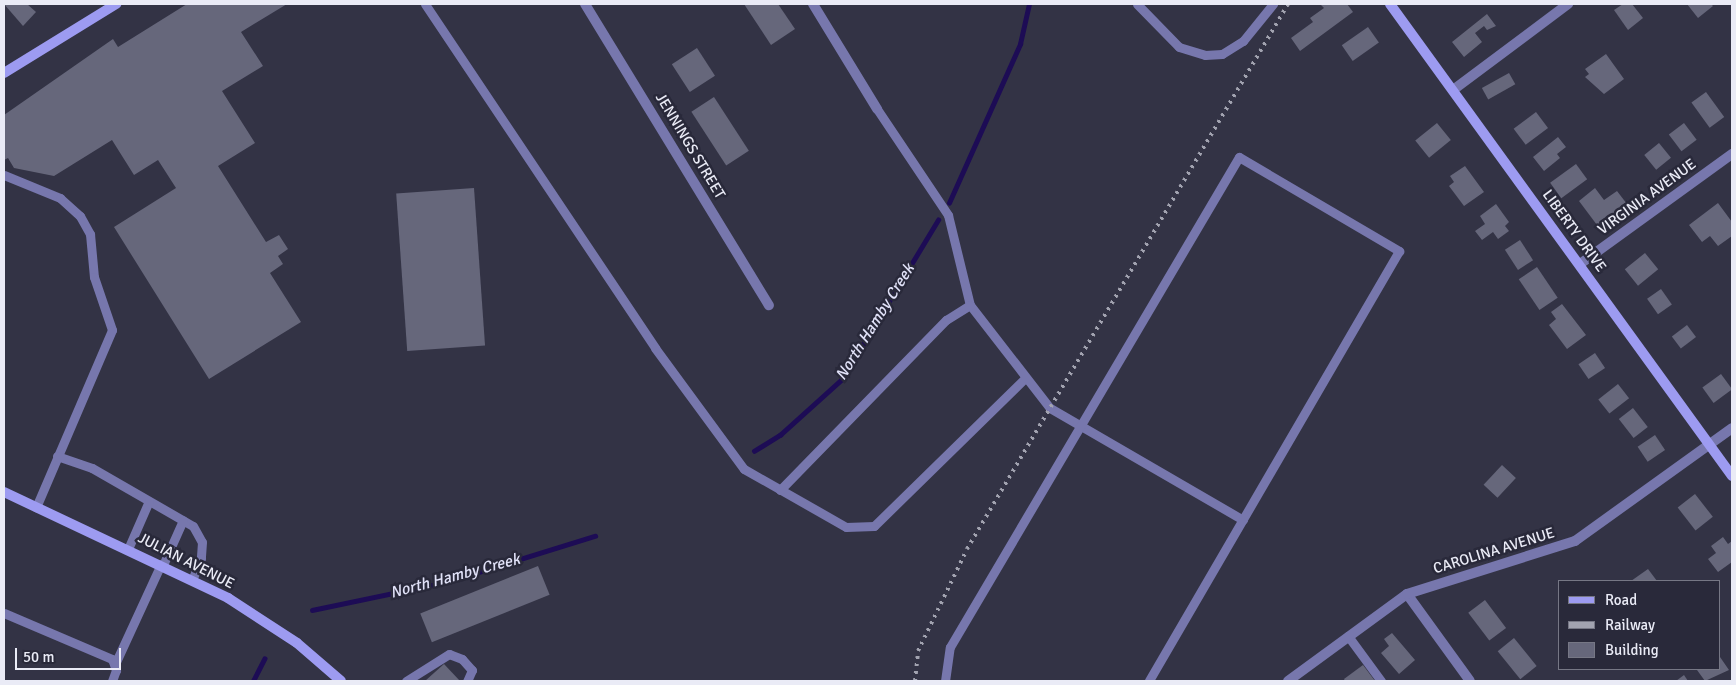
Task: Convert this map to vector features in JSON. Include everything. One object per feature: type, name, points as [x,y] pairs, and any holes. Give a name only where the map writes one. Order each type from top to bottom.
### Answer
[{"type":"street","points":[[4,73],[116,4]]},
{"type":"street","name":"JENNINGS STREET","points":[[585,4],[769,305]]},
{"type":"street","points":[[813,4],[877,109]]},
{"type":"street","name":"LIBERTY DRIVE","points":[[1390,4],[1732,476]]},
{"type":"street","points":[[1453,90],[1568,4]]},
{"type":"street","name":"VIRGINIA AVENUE","points":[[1580,264],[1732,154]]},
{"type":"street","name":"CAROLINA AVENUE","points":[[1288,681],[1407,594],[1575,542],[1732,428]]},
{"type":"street","name":"JULIAN AVENUE","points":[[4,492],[192,580],[286,635],[340,681]]},
{"type":"street","points":[[1407,594],[1470,681]]},
{"type":"lane","points":[[425,4],[724,447],[744,469],[846,527],[874,526],[1025,378]]},
{"type":"lane","points":[[1138,4],[1179,47],[1205,55],[1222,54],[1243,41],[1272,4]]},
{"type":"lane","points":[[877,109],[948,215],[970,305],[1050,408],[1080,428],[1243,520]]},
{"type":"lane","points":[[944,681],[950,647],[1239,157],[1399,251],[1149,681]]},
{"type":"lane","points":[[4,175],[60,198],[80,216],[90,234],[94,277],[112,330],[36,507]]},
{"type":"lane","points":[[780,490],[946,320],[970,305]]},
{"type":"lane","points":[[57,456],[92,468],[193,526],[202,542],[201,558],[192,580]]},
{"type":"lane","points":[[128,549],[150,501]]},
{"type":"lane","points":[[112,681],[116,664],[183,520]]},
{"type":"lane","points":[[4,613],[116,664]]},
{"type":"lane","points":[[1348,636],[1381,681]]},
{"type":"lane","points":[[406,681],[448,654],[462,659],[472,670],[467,681]]},
{"type":"building","points":[[4,4],[27,4],[36,12],[23,26]]},
{"type":"building","points":[[187,4],[287,4],[241,32],[263,66],[222,91],[255,143],[218,166],[266,242],[279,235],[288,249],[278,256],[283,264],[270,273],[301,322],[209,379],[114,227],[176,188],[158,160],[134,175],[112,140],[54,176],[14,168],[8,158],[4,160],[4,115],[113,39],[118,47]]},
{"type":"building","points":[[744,4],[778,4],[795,29],[771,45]]},
{"type":"building","points":[[1320,4],[1347,4],[1353,12],[1300,51],[1291,38],[1313,22],[1310,18],[1324,8]]},
{"type":"building","points":[[1623,4],[1632,4],[1643,18],[1628,30],[1614,10]]},
{"type":"building","points":[[1687,4],[1711,4],[1713,6],[1698,18]]},
{"type":"building","points":[[1487,14],[1496,26],[1487,30],[1484,26],[1475,33],[1482,42],[1464,57],[1452,42]]},
{"type":"building","points":[[1368,27],[1379,43],[1353,61],[1342,45]]},
{"type":"building","points":[[697,48],[715,76],[690,92],[672,64]]},
{"type":"building","points":[[1606,54],[1624,79],[1604,94],[1585,77],[1589,74],[1585,69]]},
{"type":"building","points":[[1509,73],[1515,84],[1488,99],[1482,88]]},
{"type":"building","points":[[1706,92],[1724,117],[1710,128],[1691,103]]},
{"type":"building","points":[[714,97],[749,151],[726,165],[691,112]]},
{"type":"building","points":[[1536,112],[1548,128],[1526,145],[1514,129]]},
{"type":"building","points":[[1437,123],[1451,140],[1429,158],[1415,141]]},
{"type":"building","points":[[1684,123],[1697,140],[1681,151],[1669,134]]},
{"type":"building","points":[[1558,137],[1566,147],[1557,154],[1560,158],[1544,171],[1533,157]]},
{"type":"building","points":[[1659,143],[1671,158],[1656,170],[1644,155]]},
{"type":"building","points":[[1576,164],[1587,179],[1561,198],[1550,183]]},
{"type":"building","points":[[1465,166],[1484,192],[1464,206],[1449,186],[1454,182],[1450,176]]},
{"type":"building","points":[[474,188],[485,346],[407,351],[396,193]]},
{"type":"building","points":[[1595,188],[1604,200],[1617,191],[1627,204],[1597,225],[1579,201]]},
{"type":"building","points":[[1718,203],[1732,222],[1732,236],[1718,246],[1710,236],[1702,242],[1689,225]]},
{"type":"building","points":[[1496,204],[1509,222],[1505,226],[1509,231],[1498,239],[1493,232],[1482,240],[1475,231],[1485,224],[1480,216]]},
{"type":"building","points":[[1520,240],[1533,260],[1518,270],[1505,250]]},
{"type":"building","points":[[1645,253],[1658,269],[1638,286],[1625,269]]},
{"type":"building","points":[[1537,267],[1558,298],[1539,310],[1519,279]]},
{"type":"building","points":[[1661,289],[1672,305],[1658,314],[1647,299]]},
{"type":"building","points":[[1562,304],[1586,335],[1567,349],[1549,325],[1556,319],[1551,312]]},
{"type":"building","points":[[1687,325],[1696,337],[1681,348],[1672,336]]},
{"type":"building","points":[[1595,353],[1605,368],[1588,379],[1578,364]]},
{"type":"building","points":[[1721,374],[1732,389],[1714,403],[1702,388]]},
{"type":"building","points":[[1618,384],[1629,398],[1609,414],[1598,399]]},
{"type":"building","points":[[1633,408],[1648,427],[1634,438],[1619,419]]},
{"type":"building","points":[[1655,435],[1665,450],[1648,462],[1638,447]]},
{"type":"building","points":[[1502,465],[1516,478],[1497,498],[1484,485]]},
{"type":"building","points":[[1695,494],[1713,517],[1696,530],[1678,508]]},
{"type":"building","points":[[1723,537],[1728,544],[1732,541],[1732,562],[1718,572],[1708,559],[1716,553],[1711,546]]},
{"type":"building","points":[[538,566],[550,595],[432,642],[420,614]]},
{"type":"building","points":[[1648,569],[1656,580],[1632,580]]},
{"type":"building","points":[[1485,600],[1506,628],[1489,641],[1468,613]]},
{"type":"building","points":[[1392,633],[1415,660],[1399,674],[1381,653],[1389,646],[1384,639]]},
{"type":"building","points":[[1514,638],[1537,666],[1520,679],[1498,651]]},
{"type":"building","points":[[1721,658],[1729,670],[1705,681],[1697,670],[1721,670]]},
{"type":"building","points":[[444,664],[460,681],[425,681]]},
{"type":"building","points":[[1363,665],[1375,681],[1345,681],[1344,679]]},
{"type":"building","points":[[1684,675],[1688,681],[1676,681]]},
{"type":"waterway","name":"North Hamby Creek","points":[[949,203],[1020,44],[1029,4]]},
{"type":"waterway","name":"North Hamby Creek","points":[[754,451],[780,435],[842,379],[938,220]]},
{"type":"waterway","name":"North Hamby Creek","points":[[312,610],[446,582],[595,536]]},
{"type":"waterway","name":"North Hamby Creek","points":[[253,681],[264,659]]},
{"type":"railway","points":[[915,681],[918,651],[967,549],[1288,4]]}]
